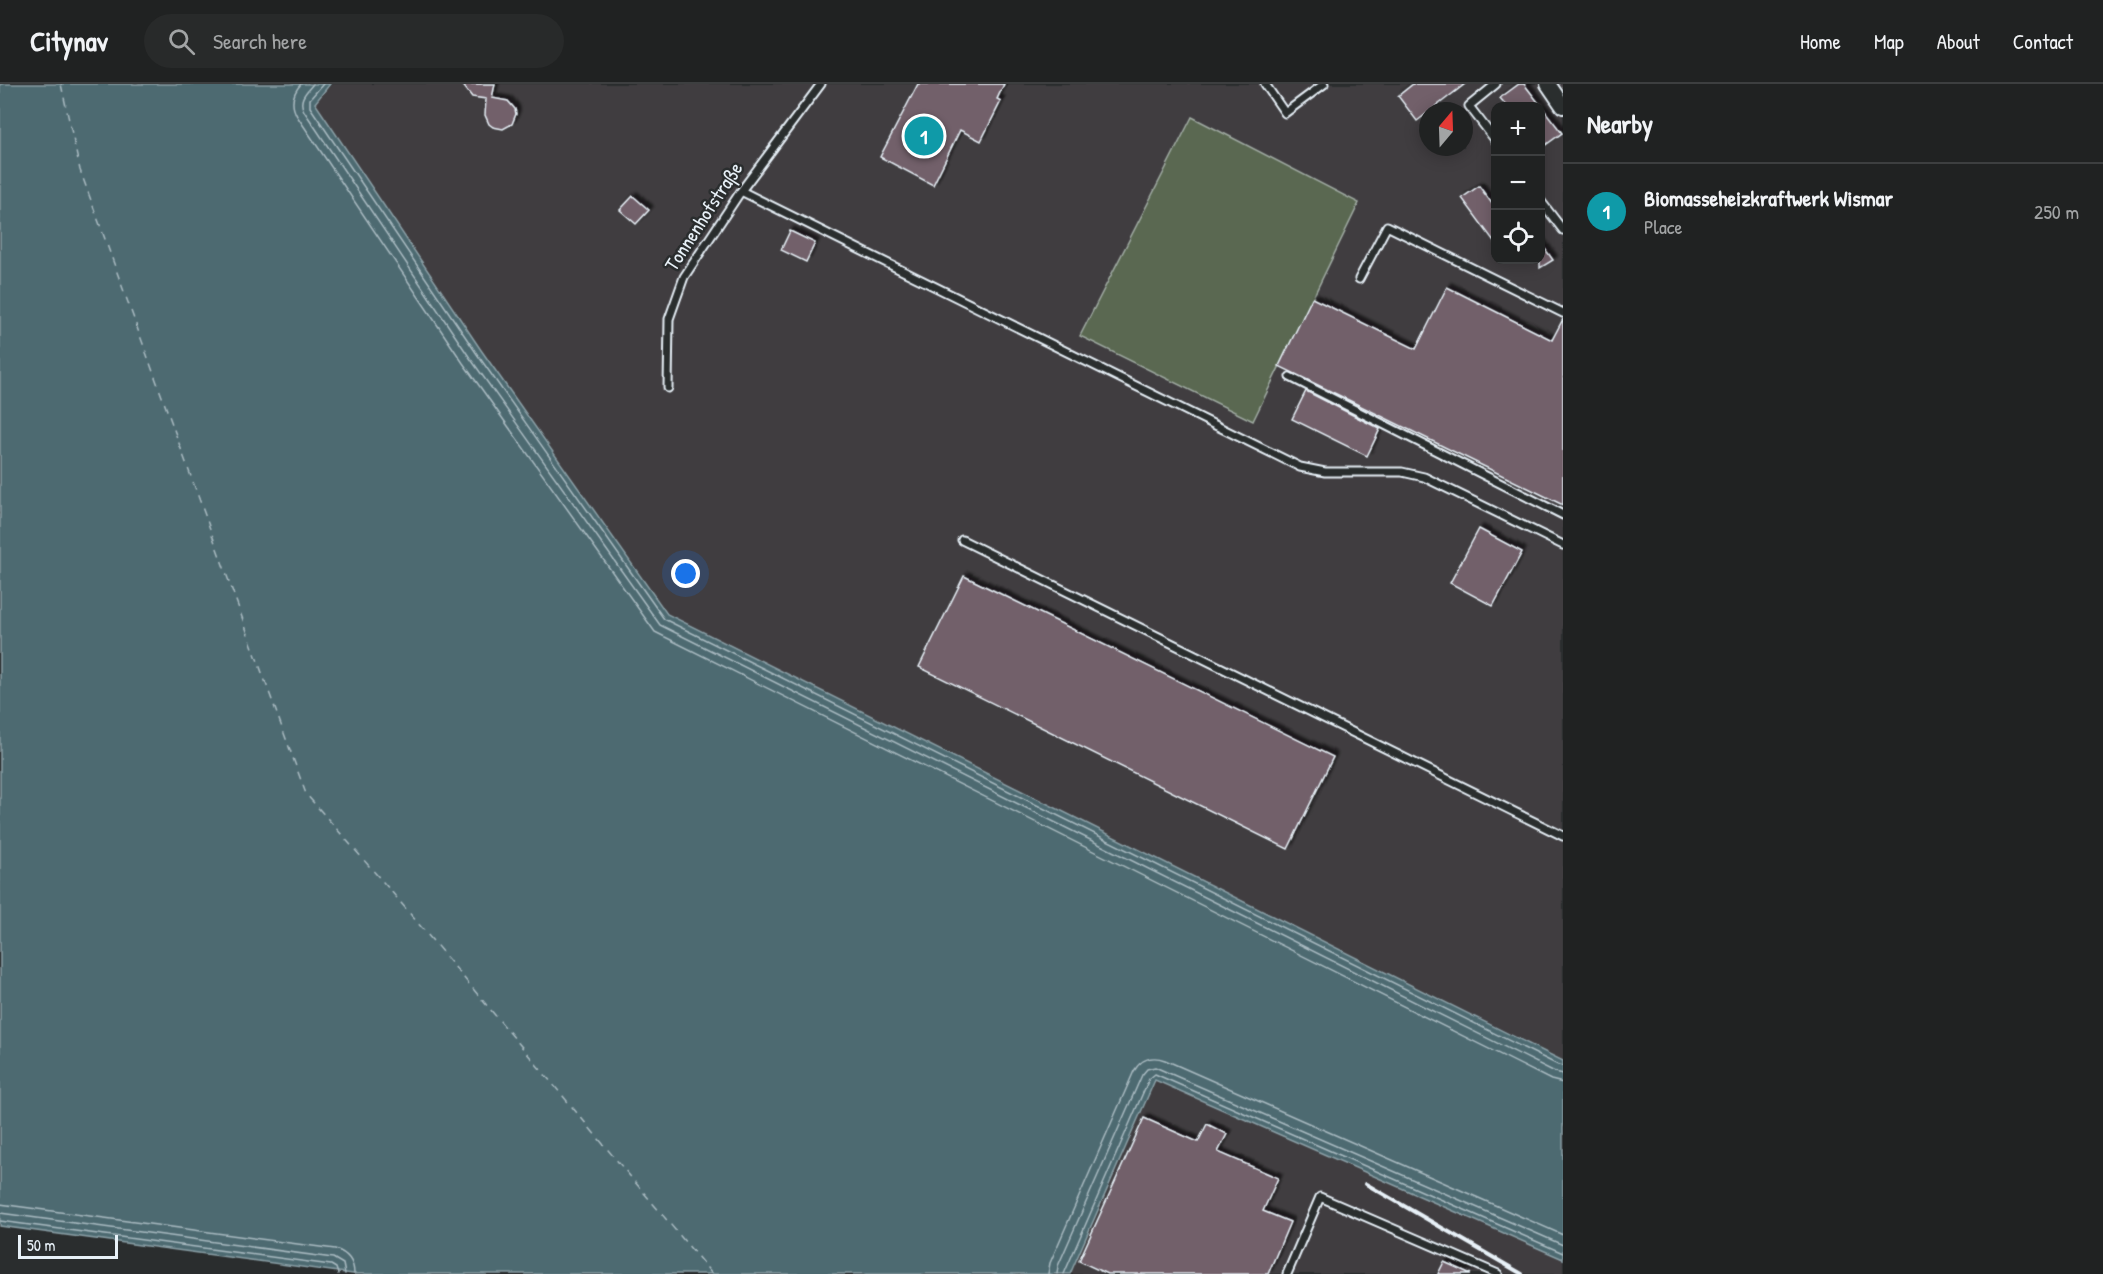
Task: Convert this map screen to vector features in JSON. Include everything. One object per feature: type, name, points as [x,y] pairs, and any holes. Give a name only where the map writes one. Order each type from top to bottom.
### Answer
[{"type":"street","points":[[1548,84],[1563,106]]},
{"type":"lane","name":"Tonnenhofstraße","points":[[668,388],[669,318],[684,277],[741,191],[821,84]]},
{"type":"lane","points":[[1265,84],[1285,113],[1324,84]]},
{"type":"lane","points":[[1491,135],[1469,106],[1496,84]]},
{"type":"lane","points":[[741,191],[1300,467],[1325,472],[1402,472],[1424,477],[1563,545]]},
{"type":"lane","points":[[1545,207],[1563,230]]},
{"type":"lane","points":[[1359,279],[1387,226],[1563,313]]},
{"type":"lane","points":[[1290,377],[1563,515]]},
{"type":"lane","points":[[962,540],[1563,836]]},
{"type":"lane","points":[[1287,1274],[1320,1197],[1498,1274]]},
{"type":"shaded area","points":[[332,84],[1563,84],[1563,1061],[667,614],[481,350],[315,103]]},
{"type":"shaded area","points":[[1155,1080],[1563,1256],[1563,1274],[1070,1274]]},
{"type":"green space","points":[[1192,117],[1359,203],[1253,421],[1080,336]]},
{"type":"water","points":[[0,84],[330,84],[315,103],[481,350],[667,614],[1563,1061],[1563,1259],[1155,1080],[1070,1274],[353,1274],[0,1226]]},
{"type":"building","points":[[462,84],[495,84],[492,98],[508,101],[515,109],[516,114],[512,124],[503,129],[489,124],[485,115],[486,99],[472,97]]},
{"type":"building","points":[[918,84],[1004,84],[997,99],[1001,101],[981,141],[960,130],[933,185],[880,157]]},
{"type":"building","points":[[1413,84],[1465,84],[1442,102],[1419,102],[1419,119],[1417,121],[1398,96]]},
{"type":"building","points":[[1519,84],[1524,84],[1538,102],[1504,102],[1500,98]]},
{"type":"building","points":[[1545,111],[1562,133],[1545,145]]},
{"type":"building","points":[[1479,186],[1491,202],[1491,237],[1462,198]]},
{"type":"building","points":[[633,196],[649,210],[636,224],[620,210]]},
{"type":"building","points":[[790,231],[815,243],[806,262],[781,250]]},
{"type":"building","points":[[1545,249],[1553,260],[1540,268],[1540,264],[1545,264]]},
{"type":"building","points":[[1447,287],[1552,340],[1563,319],[1563,505],[1279,366],[1312,298],[1416,349]]},
{"type":"building","points":[[1306,391],[1380,429],[1367,456],[1292,419]]},
{"type":"building","points":[[1479,529],[1522,552],[1493,606],[1450,583]]},
{"type":"building","points":[[964,576],[1333,757],[1288,849],[919,667]]},
{"type":"building","points":[[1144,1118],[1198,1142],[1207,1124],[1227,1134],[1218,1152],[1278,1178],[1263,1211],[1290,1222],[1268,1274],[1107,1274],[1079,1261]]},
{"type":"building","points":[[1444,1262],[1471,1274],[1438,1274]]},
{"type":"ferry route","points":[[61,84],[80,170],[306,794],[391,891],[712,1274]]},
{"type":"railway","points":[[1366,1184],[1522,1274]]},
{"type":"place","name":"Biomasseheizkraftwerk Wismar","points":[[924,136]]}]
